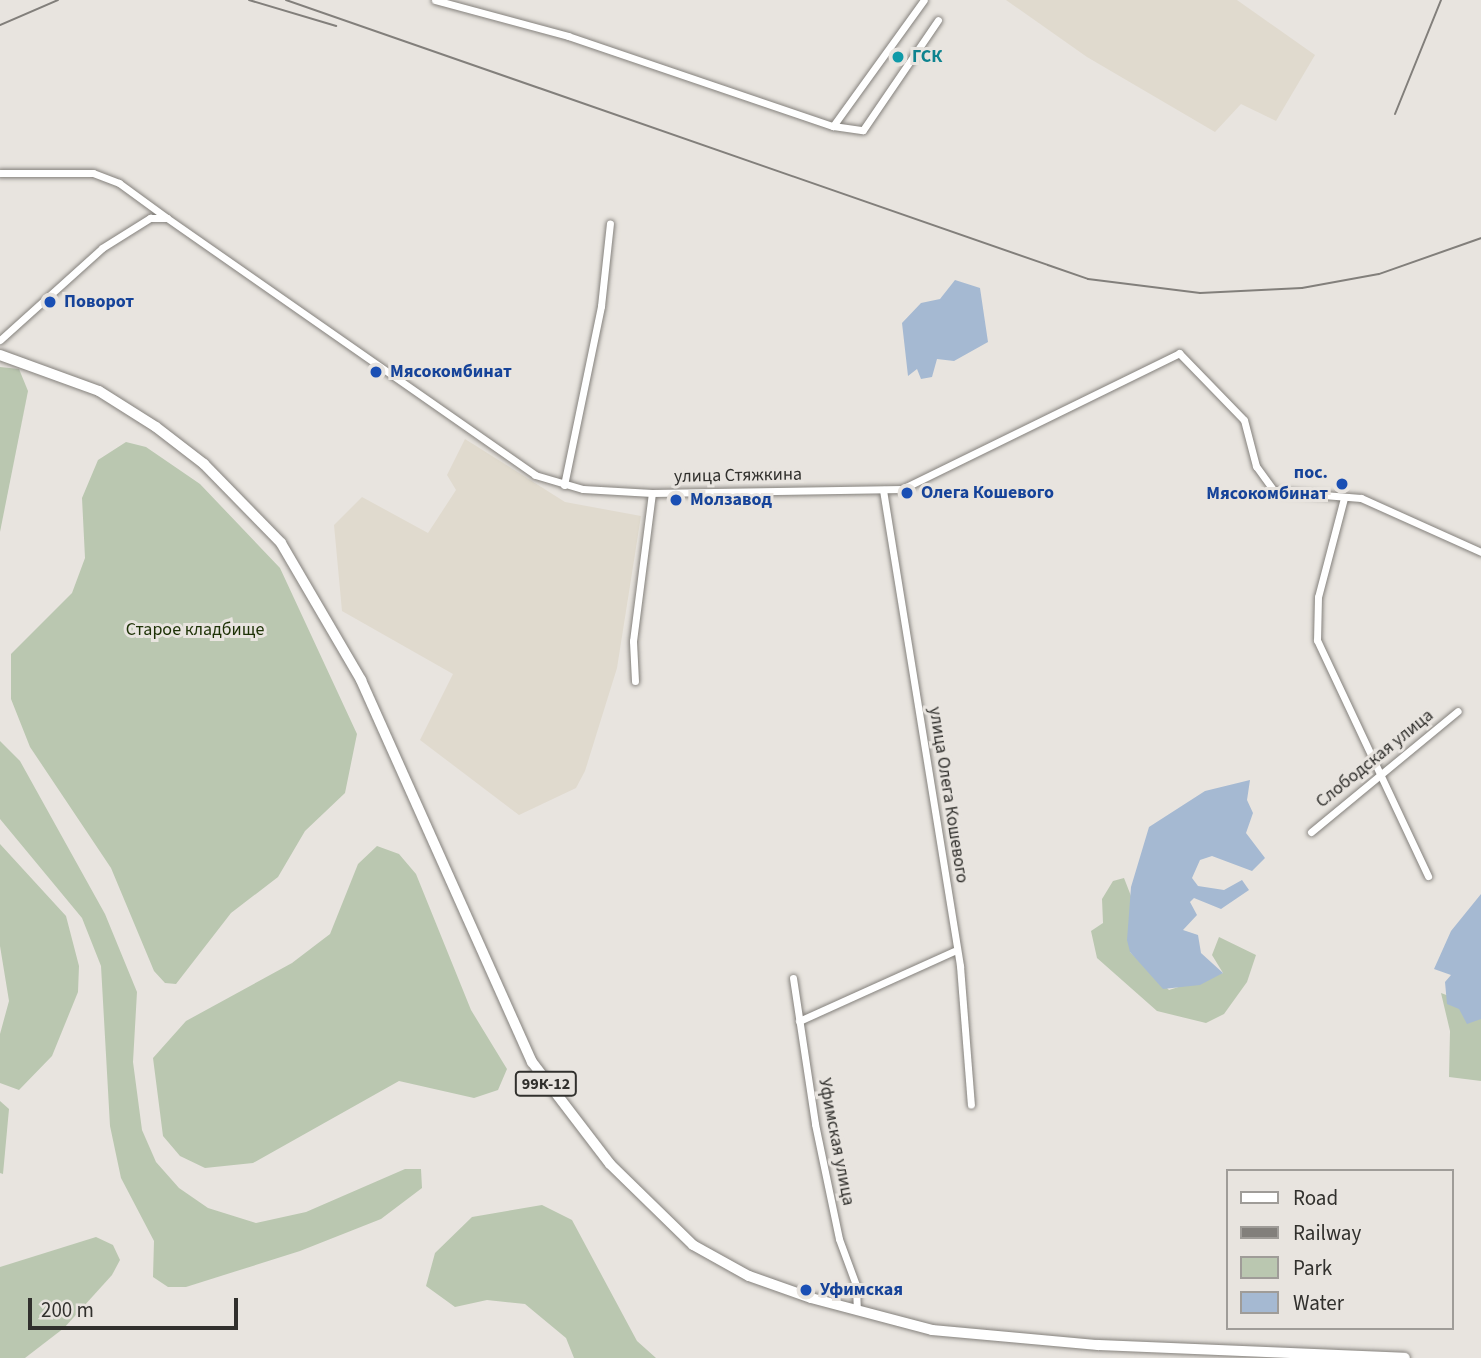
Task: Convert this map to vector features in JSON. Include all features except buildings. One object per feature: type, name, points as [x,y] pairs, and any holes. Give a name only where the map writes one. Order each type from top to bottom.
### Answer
[{"type":"main road","name":"99К-12","points":[[0,355],[99,391],[156,427],[204,464],[281,543],[361,680],[532,1062],[610,1164],[693,1245],[749,1276],[857,1309],[983,1337],[1405,1358]]},
{"type":"street","points":[[435,0],[568,36],[833,126],[863,131],[938,20]]},
{"type":"street","points":[[833,126],[924,0]]},
{"type":"street","name":"улица Стяжкина","points":[[0,173],[93,173],[119,183],[535,475],[564,485],[652,493],[883,490],[917,484],[1179,353],[1244,420],[1256,466],[1274,491],[1361,498],[1481,552]]},
{"type":"street","points":[[0,340],[102,248],[150,218],[167,218]]},
{"type":"street","points":[[564,485],[601,306],[610,223]]},
{"type":"street","name":"улица Олега Кошевого","points":[[883,490],[954,951],[960,966],[971,1105]]},
{"type":"street","points":[[635,681],[633,641],[652,493]]},
{"type":"street","points":[[1344,498],[1314,618],[1323,661],[1428,876]]},
{"type":"street","name":"Слободская улица","points":[[1311,832],[1458,710]]},
{"type":"street","points":[[799,1021],[954,951]]},
{"type":"street","name":"Уфимская улица","points":[[793,978],[799,1021],[857,1309]]},
{"type":"shaded area","points":[[1006,0],[1237,0],[1315,55],[1276,121],[1241,104],[1215,132],[1087,57]]},
{"type":"shaded area","points":[[465,439],[565,502],[641,516],[617,668],[585,771],[576,788],[519,815],[420,740],[453,674],[342,611],[334,525],[362,497],[428,533],[456,490],[447,475]]},
{"type":"green space","points":[[0,367],[19,369],[28,391],[0,532]]},
{"type":"green space","name":"Старое кладбище","points":[[126,442],[146,447],[200,484],[280,568],[357,734],[345,793],[305,831],[278,877],[231,913],[176,984],[165,983],[154,971],[111,868],[30,747],[11,699],[11,654],[72,593],[85,558],[82,498],[98,460]]},
{"type":"green space","points":[[0,741],[20,761],[105,914],[137,992],[133,1062],[142,1130],[156,1162],[179,1188],[208,1208],[256,1223],[306,1212],[405,1169],[421,1169],[422,1188],[381,1219],[300,1251],[186,1287],[168,1287],[153,1277],[154,1241],[121,1178],[110,1126],[101,966],[82,918],[0,819]]},
{"type":"green space","points":[[0,844],[66,916],[79,966],[78,992],[52,1056],[19,1090],[0,1083],[0,1034],[9,1001],[0,946]]},
{"type":"green space","points":[[377,846],[399,854],[416,874],[471,1010],[507,1069],[498,1090],[474,1098],[399,1081],[253,1163],[205,1168],[180,1156],[163,1136],[153,1058],[186,1021],[292,963],[330,934],[358,864]]},
{"type":"green space","points":[[1124,878],[1131,896],[1130,952],[1169,990],[1223,973],[1212,955],[1219,937],[1256,955],[1247,982],[1224,1014],[1206,1023],[1157,1011],[1097,958],[1091,931],[1103,923],[1102,899],[1113,881]]},
{"type":"green space","points":[[1441,993],[1481,1008],[1481,1081],[1449,1077],[1450,1031]]},
{"type":"green space","points":[[0,1101],[9,1109],[3,1174],[0,1173]]},
{"type":"green space","points":[[542,1205],[572,1220],[637,1341],[656,1358],[574,1358],[566,1338],[525,1304],[487,1300],[455,1307],[426,1286],[435,1253],[472,1217]]},
{"type":"green space","points":[[96,1237],[113,1245],[120,1260],[112,1275],[64,1328],[25,1358],[0,1358],[0,1267]]},
{"type":"water","points":[[955,280],[980,288],[988,342],[954,361],[937,359],[932,377],[921,379],[917,369],[908,376],[902,323],[921,303],[940,299]]},
{"type":"water","points":[[1250,780],[1247,800],[1253,813],[1246,833],[1265,858],[1252,871],[1212,856],[1200,860],[1192,878],[1198,886],[1224,890],[1242,880],[1249,890],[1221,909],[1194,898],[1190,902],[1197,915],[1183,930],[1198,935],[1201,953],[1223,973],[1200,985],[1163,989],[1130,952],[1127,940],[1131,887],[1149,827],[1205,791]]},
{"type":"water","points":[[1481,894],[1481,1019],[1467,1024],[1459,1009],[1447,1004],[1445,982],[1451,975],[1434,969],[1451,931]]},
{"type":"railway","points":[[0,25],[58,0]]},
{"type":"railway","points":[[249,0],[336,26]]},
{"type":"railway","points":[[286,0],[1088,279],[1200,293],[1302,288],[1379,274],[1481,238]]},
{"type":"railway","points":[[1395,114],[1441,0]]},
{"type":"place","name":"ГСК","points":[[898,57]]},
{"type":"place","name":"Поворот","points":[[50,302]]},
{"type":"place","name":"Мясокомбинат","points":[[376,372]]},
{"type":"place","name":"пос. Мясокомбинат","points":[[1342,484]]},
{"type":"place","name":"Олега Кошевого","points":[[907,493]]},
{"type":"place","name":"Молзавод","points":[[676,500]]},
{"type":"place","name":"Уфимская","points":[[806,1290]]}]
